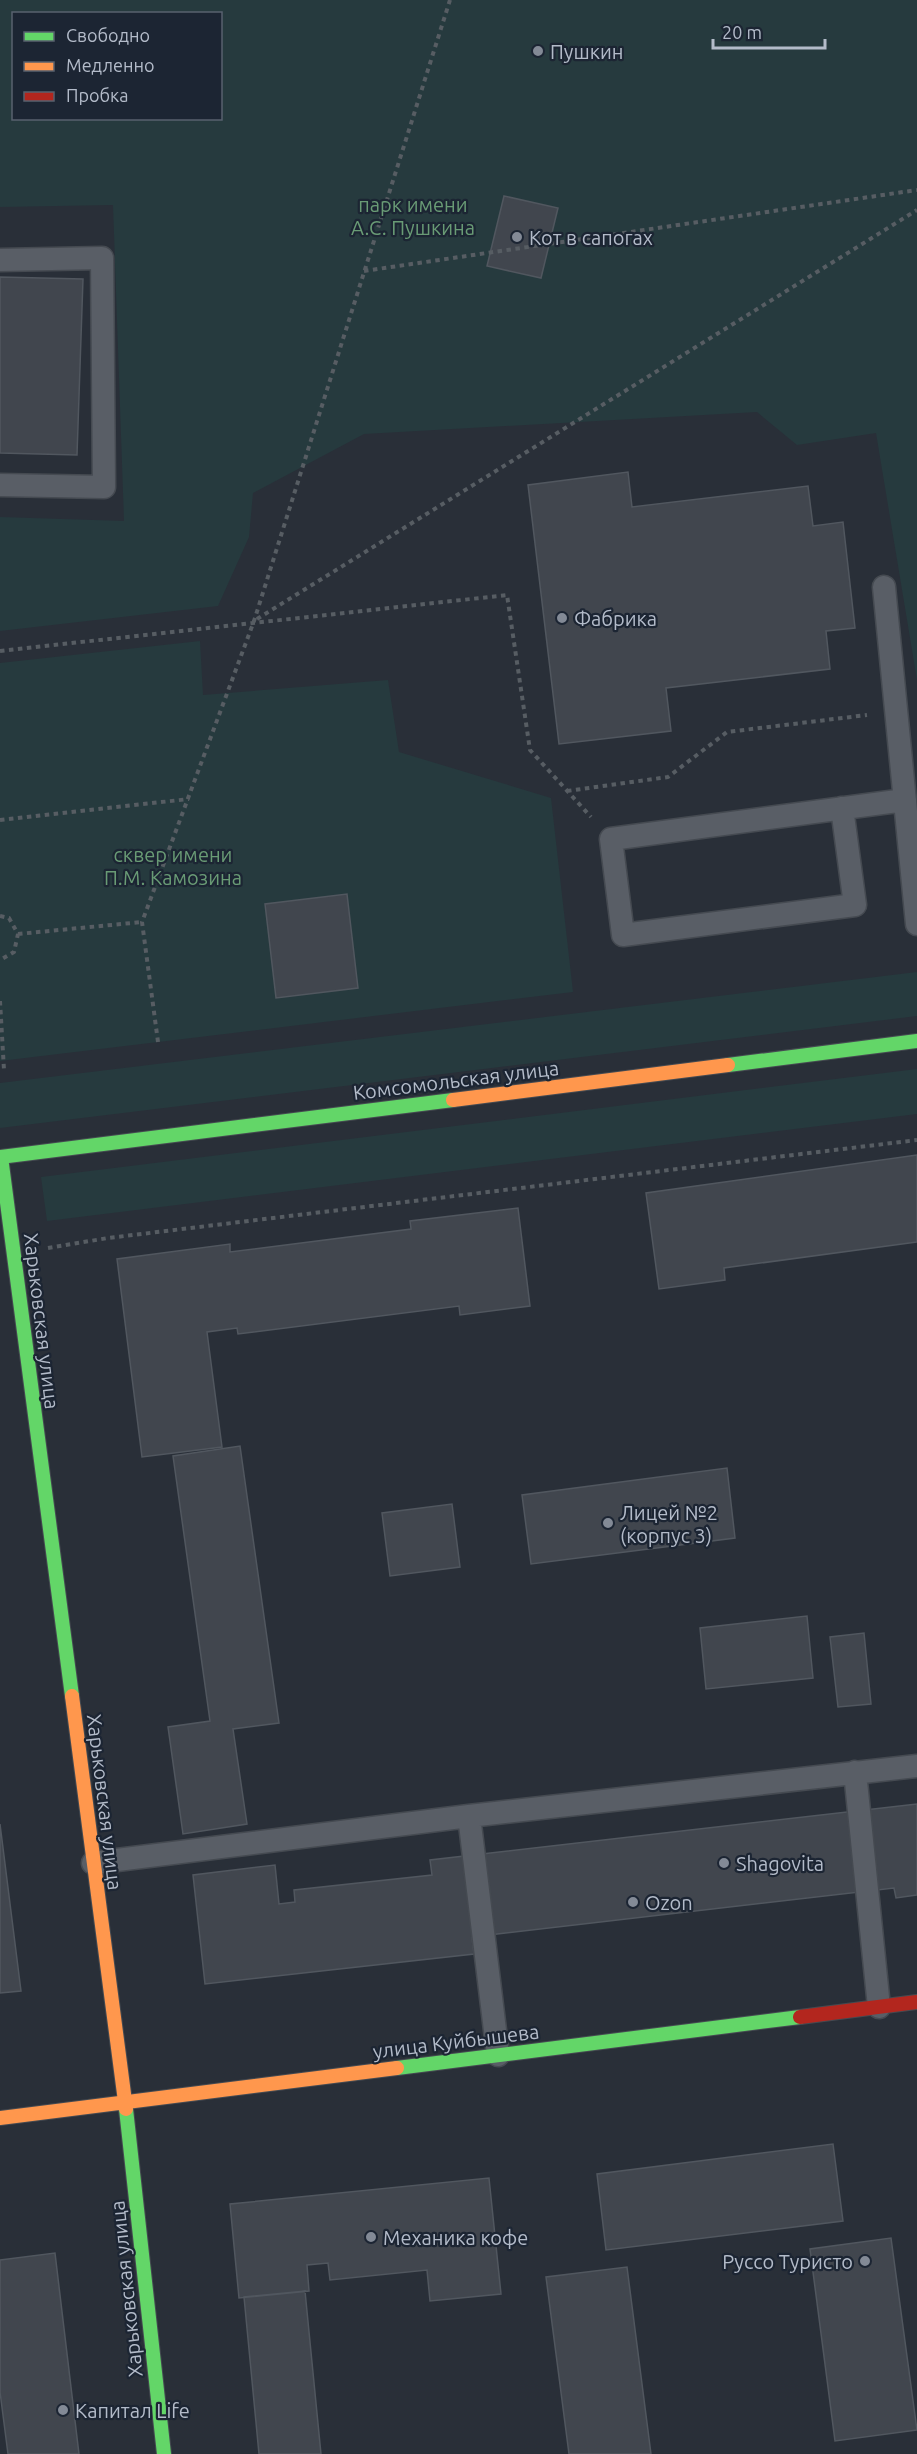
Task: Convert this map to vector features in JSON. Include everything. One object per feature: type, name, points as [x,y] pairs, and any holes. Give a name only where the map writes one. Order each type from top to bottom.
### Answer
[{"type":"street","name":"Комсомольская улица","points":[[1,1157],[917,1041]]},
{"type":"street","name":"Харьковская улица","points":[[1,1157],[125,2102],[164,2454]]},
{"type":"street","name":"улица Куйбышева","points":[[0,2118],[917,2002]]},
{"type":"lane","points":[[0,260],[102,258],[104,487],[0,485]]},
{"type":"lane","points":[[884,587],[917,924]]},
{"type":"lane","points":[[842,808],[855,905],[623,935],[611,839],[842,808],[905,800]]},
{"type":"lane","points":[[93,1863],[469,1816],[917,1766]]},
{"type":"lane","points":[[855,1772],[879,2007]]},
{"type":"lane","points":[[469,1816],[498,2055]]},
{"type":"path","points":[[158,1042],[142,922],[254,621],[450,0]]},
{"type":"path","points":[[364,271],[917,190]]},
{"type":"path","points":[[254,621],[917,210]]},
{"type":"path","points":[[0,651],[254,621],[507,595],[530,750],[611,839]]},
{"type":"path","points":[[567,791],[668,777],[727,732],[896,711]]},
{"type":"path","points":[[0,820],[189,799]]},
{"type":"path","points":[[0,916],[9,918],[18,934],[14,952],[0,960]]},
{"type":"path","points":[[18,934],[142,922]]},
{"type":"path","points":[[0,1001],[4,1070]]},
{"type":"path","points":[[14,1254],[108,1238],[917,1140]]},
{"type":"green space","name":"парк имени А.С. Пушкина","points":[[0,0],[917,0],[917,680],[876,433],[797,445],[757,412],[364,434],[253,493],[249,537],[218,606],[0,631],[0,517],[124,521],[113,205],[0,207]]},
{"type":"green space","name":"сквер имени П.М. Камозина","points":[[200,641],[203,695],[388,680],[399,752],[551,798],[573,992],[0,1061],[0,663]]},
{"type":"green space","points":[[917,972],[917,1016],[0,1128],[0,1083]]},
{"type":"green space","points":[[917,1069],[917,1114],[47,1221],[41,1177]]},
{"type":"building","points":[[504,196],[558,208],[541,278],[487,266]]},
{"type":"building","points":[[0,277],[83,279],[77,455],[0,453]]},
{"type":"building","points":[[628,472],[632,507],[808,486],[813,526],[843,522],[855,628],[826,631],[830,669],[666,688],[671,731],[559,744],[528,485]]},
{"type":"building","points":[[347,894],[358,988],[276,998],[265,904]]},
{"type":"building","points":[[917,1155],[917,1242],[724,1268],[725,1280],[659,1289],[646,1193]]},
{"type":"building","points":[[518,1208],[530,1306],[460,1315],[459,1306],[238,1334],[237,1328],[207,1332],[222,1447],[142,1457],[117,1259],[230,1244],[230,1252],[411,1229],[410,1221]]},
{"type":"building","points":[[240,1446],[279,1723],[233,1729],[247,1824],[183,1834],[168,1727],[210,1721],[173,1456]]},
{"type":"building","points":[[727,1468],[735,1538],[531,1564],[522,1495]]},
{"type":"building","points":[[452,1504],[460,1567],[390,1576],[382,1513]]},
{"type":"building","points":[[807,1616],[813,1678],[706,1689],[700,1628]]},
{"type":"building","points":[[864,1633],[871,1704],[838,1707],[830,1637]]},
{"type":"building","points":[[917,1804],[917,1895],[896,1898],[894,1888],[472,1937],[474,1954],[205,1984],[193,1875],[275,1865],[279,1904],[295,1902],[294,1890],[432,1875],[430,1860]]},
{"type":"building","points":[[0,1824],[21,1991],[0,1993]]},
{"type":"building","points":[[833,2144],[843,2221],[606,2250],[597,2174]]},
{"type":"building","points":[[489,2178],[501,2294],[430,2301],[427,2270],[330,2280],[328,2263],[307,2265],[309,2291],[239,2298],[230,2204]]},
{"type":"building","points":[[891,2238],[917,2430],[835,2441],[810,2249]]},
{"type":"building","points":[[55,2253],[79,2454],[8,2454],[0,2392],[0,2260]]},
{"type":"building","points":[[627,2267],[651,2454],[569,2454],[546,2277]]},
{"type":"building","points":[[305,2291],[321,2454],[259,2454],[244,2297]]},
{"type":"traffic: fast","points":[[728,1065],[917,1041]]},
{"type":"traffic: fast","points":[[0,1157],[453,1100]]},
{"type":"traffic: fast","points":[[1,1157],[72,1696]]},
{"type":"traffic: fast","points":[[397,2068],[800,2017]]},
{"type":"traffic: fast","points":[[126,2109],[164,2454]]},
{"type":"traffic: slow","points":[[453,1100],[728,1065]]},
{"type":"traffic: slow","points":[[72,1696],[126,2109]]},
{"type":"traffic: slow","points":[[0,2118],[397,2068]]},
{"type":"traffic: jam","points":[[800,2017],[917,2002]]},
{"type":"place","name":"Пушкин","points":[[538,51]]},
{"type":"place","name":"Кот в сапогах","points":[[517,237]]},
{"type":"place","name":"Фабрика","points":[[562,618]]},
{"type":"place","name":"Лицей №2 (корпус 3)","points":[[608,1523]]},
{"type":"place","name":"Shagovita","points":[[724,1863]]},
{"type":"place","name":"Ozon","points":[[633,1902]]},
{"type":"place","name":"Механика кофе","points":[[371,2237]]},
{"type":"place","name":"Руссо Туристо","points":[[865,2261]]},
{"type":"place","name":"Капитал Life","points":[[63,2410]]}]
